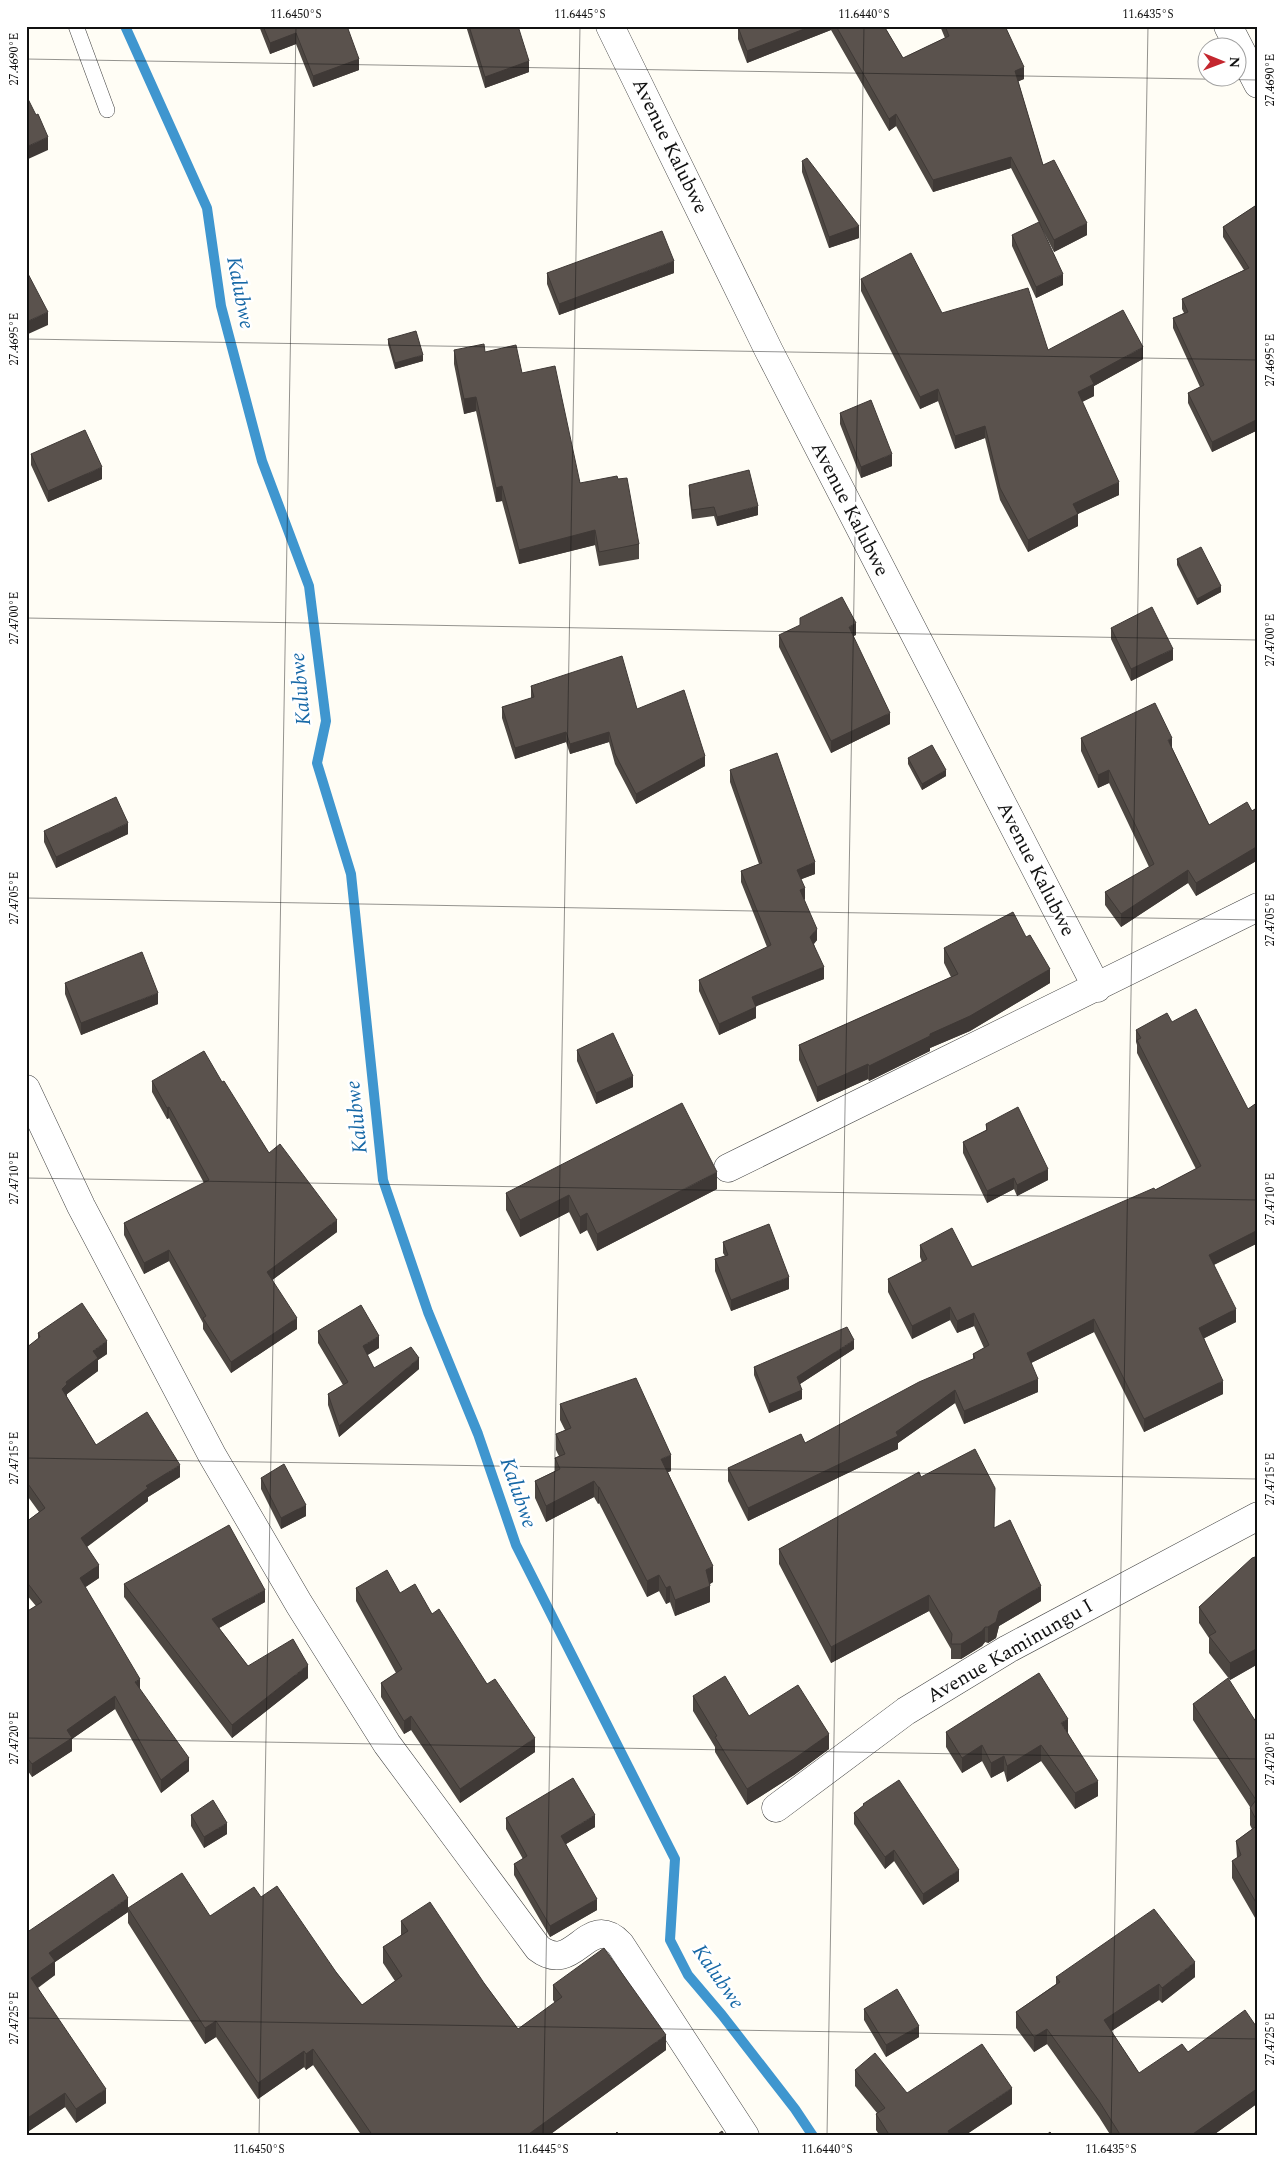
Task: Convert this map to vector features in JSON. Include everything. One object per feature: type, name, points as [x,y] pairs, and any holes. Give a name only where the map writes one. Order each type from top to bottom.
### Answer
[{"type":"street","name":"Avenue Kalubwe","points":[[610,26],[769,351],[1097,988]]},
{"type":"street","points":[[1228,26],[1258,84]]},
{"type":"street","points":[[728,1168],[1097,988],[1258,907]]},
{"type":"street","points":[[26,1089],[82,1206],[212,1456],[299,1604],[387,1744],[538,1948],[546,1955],[556,1956],[565,1954],[593,1936],[600,1934],[607,1934],[620,1944],[745,2136]]},
{"type":"street","name":"Avenue Kaminungu I","points":[[776,1808],[906,1711],[1008,1649],[1258,1516]]},
{"type":"lane","points":[[76,26],[107,110]]},
{"type":"building","points":[[263,26],[347,26],[359,59],[313,76],[296,33],[270,43]]},
{"type":"building","points":[[469,26],[518,26],[529,61],[485,77]]},
{"type":"building","points":[[812,26],[747,51],[738,27]]},
{"type":"building","points":[[836,26],[884,26],[903,58],[949,36],[945,26],[1005,26],[1024,67],[1015,71],[1043,165],[1054,160],[1087,223],[1054,240],[1011,157],[933,180],[896,114],[889,119]]},
{"type":"building","points":[[26,95],[36,115],[38,114],[48,137],[26,147]]},
{"type":"building","points":[[807,158],[859,226],[829,237],[802,161]]},
{"type":"building","points":[[1255,206],[1258,211],[1258,419],[1212,442],[1188,393],[1204,385],[1173,318],[1188,312],[1182,299],[1249,268],[1223,227]]},
{"type":"building","points":[[1039,222],[1063,274],[1036,287],[1012,235]]},
{"type":"building","points":[[662,231],[674,261],[559,304],[547,273]]},
{"type":"building","points":[[911,253],[942,313],[1028,288],[1048,350],[1123,310],[1143,347],[1090,376],[1094,384],[1078,392],[1119,482],[1073,504],[1078,514],[1028,540],[1000,488],[985,426],[955,436],[938,389],[920,397],[861,279]]},
{"type":"building","points":[[26,270],[48,312],[26,322]]},
{"type":"building","points":[[416,331],[423,355],[395,363],[388,339]]},
{"type":"building","points":[[484,344],[485,352],[516,345],[522,373],[555,366],[580,483],[617,476],[618,479],[627,478],[639,544],[599,552],[595,530],[519,550],[502,486],[496,488],[476,397],[464,399],[454,350]]},
{"type":"building","points":[[871,400],[892,454],[861,467],[840,413]]},
{"type":"building","points":[[85,430],[102,467],[48,491],[31,454]]},
{"type":"building","points":[[749,470],[758,506],[717,517],[714,507],[692,510],[689,485]]},
{"type":"building","points":[[1201,547],[1221,586],[1197,599],[1177,559]]},
{"type":"building","points":[[842,597],[856,623],[849,627],[890,713],[831,741],[779,635],[800,625],[800,618]]},
{"type":"building","points":[[1152,607],[1173,649],[1131,669],[1111,628]]},
{"type":"building","points":[[622,656],[637,709],[684,690],[705,756],[636,794],[615,754],[609,732],[570,744],[566,732],[515,748],[502,707],[534,697],[531,686]]},
{"type":"building","points":[[1155,703],[1172,738],[1168,740],[1209,825],[1247,802],[1252,811],[1258,807],[1258,846],[1196,883],[1188,870],[1121,914],[1105,892],[1154,864],[1109,770],[1098,775],[1081,738]]},
{"type":"building","points":[[932,745],[946,770],[922,784],[908,758]]},
{"type":"building","points":[[777,753],[815,862],[797,870],[805,888],[800,890],[817,929],[810,937],[824,967],[752,997],[756,1007],[719,1024],[699,980],[771,945],[741,871],[762,863],[730,770]]},
{"type":"building","points":[[116,797],[128,823],[56,857],[44,831]]},
{"type":"building","points":[[1013,912],[1026,937],[1030,935],[1050,969],[970,1016],[930,1034],[930,1036],[869,1066],[868,1064],[817,1087],[799,1045],[958,974],[944,948]]},
{"type":"building","points":[[142,952],[158,993],[81,1023],[65,983]]},
{"type":"building","points":[[1196,1009],[1248,1109],[1258,1102],[1258,1230],[1209,1255],[1236,1309],[1199,1328],[1223,1381],[1144,1419],[1094,1319],[1027,1353],[1038,1379],[964,1411],[955,1390],[896,1432],[898,1436],[748,1508],[728,1468],[801,1434],[805,1443],[919,1382],[975,1358],[973,1354],[989,1345],[974,1313],[957,1321],[950,1307],[912,1326],[888,1279],[927,1259],[920,1245],[952,1228],[972,1267],[1154,1188],[1155,1190],[1201,1166],[1137,1040],[1141,1038],[1136,1030],[1167,1013],[1172,1022]]},
{"type":"building","points":[[613,1033],[633,1076],[596,1093],[577,1050]]},
{"type":"building","points":[[204,1051],[269,1153],[280,1144],[337,1220],[267,1272],[297,1318],[231,1362],[203,1318],[206,1316],[169,1250],[144,1263],[124,1223],[209,1180],[169,1107],[167,1108],[152,1081]]},
{"type":"building","points":[[682,1103],[717,1172],[597,1234],[587,1213],[580,1217],[569,1195],[520,1220],[506,1193]]},
{"type":"building","points":[[1018,1107],[1048,1169],[1017,1185],[1014,1178],[987,1191],[963,1142],[987,1130],[986,1124]]},
{"type":"building","points":[[769,1224],[789,1277],[731,1300],[715,1259],[728,1255],[723,1242]]},
{"type":"building","points":[[82,1303],[107,1341],[93,1351],[98,1358],[66,1382],[67,1384],[62,1389],[96,1445],[147,1412],[180,1465],[146,1486],[148,1488],[81,1538],[99,1565],[80,1578],[140,1679],[135,1682],[189,1758],[161,1780],[115,1696],[67,1730],[72,1738],[32,1764],[26,1756],[26,1612],[42,1602],[26,1581],[26,1522],[45,1508],[26,1481],[26,1348],[40,1337],[38,1333]]},
{"type":"building","points":[[361,1305],[379,1336],[363,1346],[374,1368],[411,1347],[419,1358],[339,1426],[328,1394],[348,1382],[318,1331]]},
{"type":"building","points":[[847,1327],[854,1340],[797,1377],[802,1390],[769,1404],[754,1367]]},
{"type":"building","points":[[636,1378],[671,1455],[661,1459],[713,1566],[706,1570],[710,1586],[675,1600],[670,1586],[666,1588],[659,1575],[647,1581],[599,1487],[594,1481],[546,1506],[535,1481],[560,1469],[555,1458],[565,1454],[556,1434],[571,1428],[560,1404]]},
{"type":"building","points":[[975,1449],[995,1488],[994,1528],[1010,1520],[1041,1586],[999,1611],[996,1622],[985,1627],[982,1631],[961,1644],[951,1644],[952,1634],[929,1595],[831,1647],[779,1549],[919,1472],[921,1477]]},
{"type":"building","points":[[284,1464],[306,1505],[281,1518],[261,1478]]},
{"type":"building","points":[[229,1525],[265,1590],[212,1619],[248,1666],[293,1639],[308,1665],[232,1725],[124,1584]]},
{"type":"building","points":[[1258,1556],[1258,1648],[1230,1663],[1209,1636],[1216,1632],[1199,1607],[1252,1558]]},
{"type":"building","points":[[387,1570],[400,1593],[415,1584],[432,1614],[439,1609],[487,1684],[495,1679],[535,1738],[460,1789],[411,1716],[404,1721],[381,1683],[402,1669],[356,1588]]},
{"type":"building","points":[[1039,1673],[1068,1719],[1061,1723],[1098,1781],[1075,1793],[1041,1745],[1007,1766],[1004,1756],[991,1763],[982,1745],[962,1758],[946,1732]]},
{"type":"building","points":[[725,1676],[749,1716],[798,1685],[829,1734],[747,1789],[715,1737],[717,1736],[693,1696]]},
{"type":"building","points":[[1228,1678],[1258,1725],[1258,1823],[1250,1808],[1256,1800],[1193,1704]]},
{"type":"building","points":[[573,1778],[595,1815],[561,1836],[597,1899],[550,1926],[514,1864],[527,1856],[506,1818]]},
{"type":"building","points":[[899,1780],[959,1870],[923,1894],[894,1850],[885,1857],[854,1813],[863,1804]]},
{"type":"building","points":[[213,1800],[227,1823],[204,1837],[191,1815]]},
{"type":"building","points":[[1258,1825],[1258,1906],[1232,1861],[1241,1855],[1236,1841]]},
{"type":"building","points":[[182,1873],[210,1916],[254,1887],[261,1897],[277,1886],[336,1972],[362,2005],[402,1976],[383,1947],[408,1931],[401,1921],[430,1902],[484,1983],[518,2029],[562,1997],[553,1985],[604,1948],[666,2035],[526,2136],[373,2136],[313,2049],[306,2054],[304,2051],[258,2083],[216,2021],[205,2028],[128,1908]]},
{"type":"building","points":[[113,1874],[128,1898],[49,1953],[55,1961],[31,1978],[106,2089],[76,2109],[65,2093],[26,2119],[26,1933]]},
{"type":"building","points":[[1154,1909],[1195,1962],[1162,1988],[1159,1984],[1104,2020],[1139,2073],[1182,2044],[1188,2052],[1245,2010],[1258,2029],[1258,2088],[1190,2136],[1121,2136],[1099,2101],[1047,2029],[1034,2037],[1016,2012],[1060,1982],[1056,1977]]},
{"type":"building","points":[[897,1989],[919,2026],[886,2045],[864,2009]]},
{"type":"building","points":[[982,2044],[1012,2088],[948,2131],[951,2136],[890,2136],[876,2114],[885,2108],[855,2070],[875,2053],[907,2093]]},
{"type":"building","points":[[722,2131],[725,2136],[715,2136]]},
{"type":"building","points":[[1050,2132],[1053,2136],[1045,2136]]},
{"type":"waterway","name":"Kalubwe","points":[[125,26],[207,208],[221,306],[262,461],[309,586],[326,721],[317,763],[351,874],[383,1180],[428,1312],[478,1434],[516,1545],[675,1859],[670,1940],[688,1975],[722,2015],[795,2109],[813,2136]]}]
